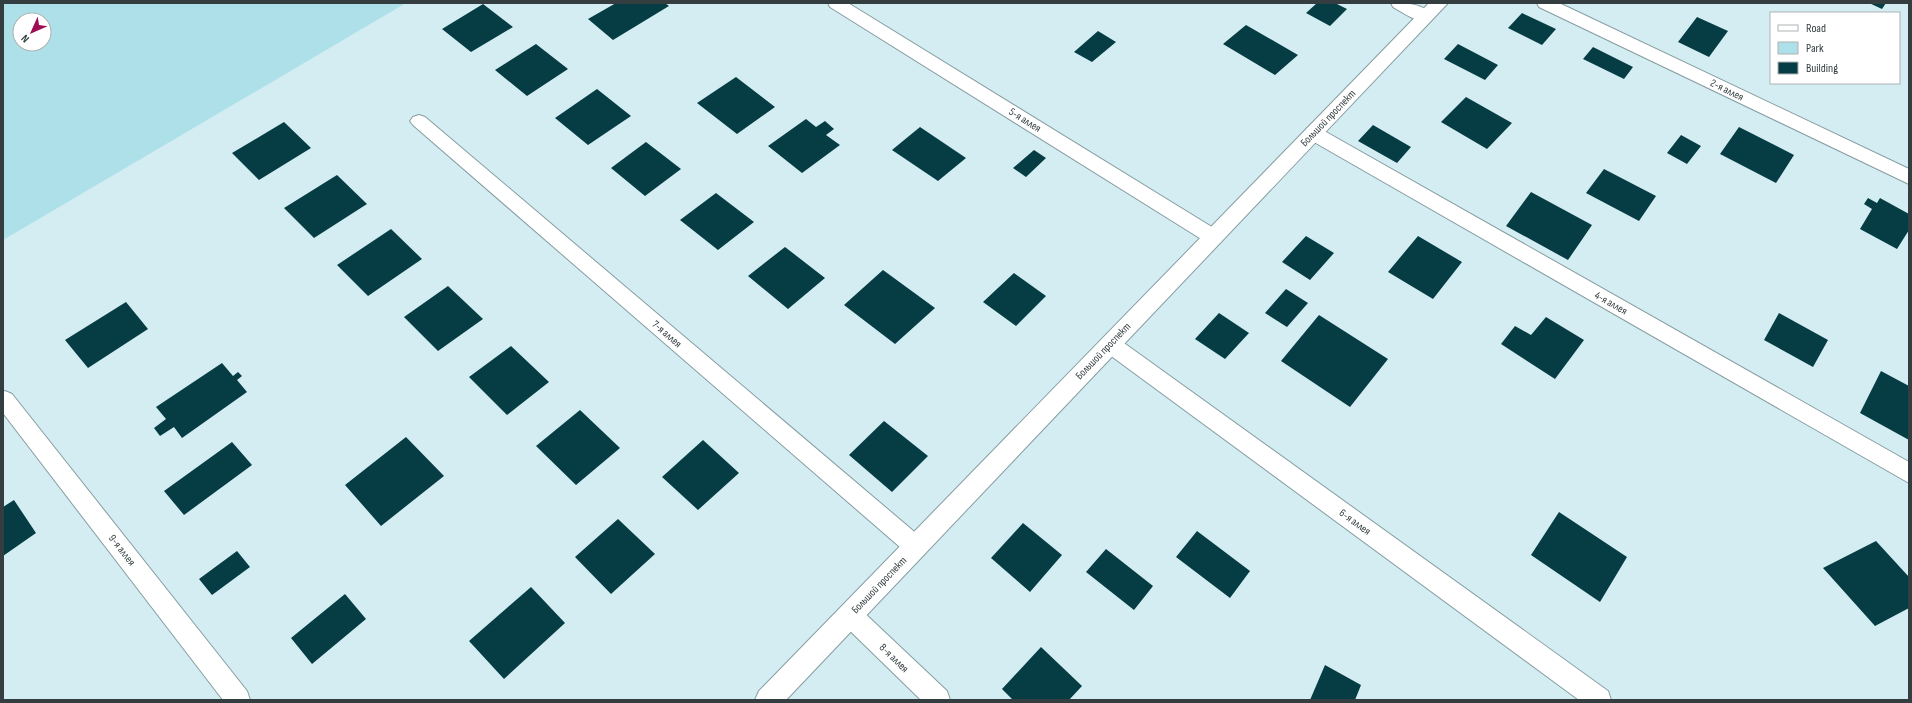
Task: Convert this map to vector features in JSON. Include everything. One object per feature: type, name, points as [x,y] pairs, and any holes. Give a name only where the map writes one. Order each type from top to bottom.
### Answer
[{"type":"street","name":"Большой проспект","points":[[768,700],[1432,10]]},
{"type":"lane","name":"5-я аллея","points":[[836,3],[1213,237]]},
{"type":"lane","points":[[1399,3],[1432,10]]},
{"type":"lane","name":"2-я аллея","points":[[1545,3],[1909,177]]},
{"type":"lane","name":"7-я аллея","points":[[418,121],[916,547]]},
{"type":"lane","name":"4-я аллея","points":[[1313,133],[1909,472]]},
{"type":"lane","name":"6-я аллея","points":[[1110,344],[1599,700]]},
{"type":"lane","name":"9-я аллея","points":[[5,400],[238,700]]},
{"type":"lane","name":"8-я аллея","points":[[850,615],[938,700]]},
{"type":"green space","points":[[3,3],[406,3],[3,240]]},
{"type":"building","points":[[616,3],[665,3],[669,6],[613,40],[588,19]]},
{"type":"building","points":[[1317,3],[1335,3],[1347,9],[1330,26],[1306,13]]},
{"type":"building","points":[[1869,3],[1886,3],[1882,9]]},
{"type":"building","points":[[483,4],[513,27],[471,52],[442,29]]},
{"type":"building","points":[[1522,13],[1556,29],[1542,45],[1508,28]]},
{"type":"building","points":[[1697,17],[1728,31],[1709,57],[1678,42]]},
{"type":"building","points":[[1246,25],[1298,55],[1275,75],[1223,44]]},
{"type":"building","points":[[1098,31],[1116,42],[1092,62],[1074,52]]},
{"type":"building","points":[[536,44],[568,69],[527,96],[495,70]]},
{"type":"building","points":[[1458,44],[1498,65],[1485,80],[1444,59]]},
{"type":"building","points":[[1593,47],[1633,67],[1624,79],[1583,59]]},
{"type":"building","points":[[736,77],[775,107],[737,134],[697,103]]},
{"type":"building","points":[[597,89],[631,116],[588,145],[555,118]]},
{"type":"building","points":[[1466,97],[1512,123],[1487,149],[1441,122]]},
{"type":"building","points":[[806,119],[816,127],[825,121],[834,129],[826,135],[840,145],[802,173],[768,146]]},
{"type":"building","points":[[284,122],[311,148],[259,180],[232,153]]},
{"type":"building","points":[[1373,125],[1411,147],[1397,163],[1358,141]]},
{"type":"building","points":[[920,127],[966,158],[938,181],[892,150]]},
{"type":"building","points":[[1739,127],[1794,155],[1776,183],[1720,154]]},
{"type":"building","points":[[1681,135],[1701,146],[1687,164],[1667,153]]},
{"type":"building","points":[[646,142],[681,169],[645,196],[611,168]]},
{"type":"building","points":[[1034,150],[1046,158],[1026,177],[1013,168]]},
{"type":"building","points":[[1604,169],[1656,196],[1639,221],[1586,193]]},
{"type":"building","points":[[337,175],[367,204],[314,238],[284,208]]},
{"type":"building","points":[[1531,192],[1592,225],[1568,260],[1506,226]]},
{"type":"building","points":[[716,193],[754,222],[718,250],[680,220]]},
{"type":"building","points":[[1868,198],[1877,203],[1880,198],[1909,214],[1909,230],[1897,249],[1860,229],[1872,209],[1864,204]]},
{"type":"building","points":[[391,229],[422,259],[368,296],[337,265]]},
{"type":"building","points":[[1306,236],[1334,253],[1310,280],[1282,262]]},
{"type":"building","points":[[1418,236],[1462,262],[1433,299],[1388,272]]},
{"type":"building","points":[[785,247],[825,278],[788,309],[748,276]]},
{"type":"building","points":[[883,270],[935,308],[895,344],[844,305]]},
{"type":"building","points":[[1014,273],[1046,296],[1016,326],[983,302]]},
{"type":"building","points":[[448,286],[483,319],[438,351],[404,317]]},
{"type":"building","points":[[1286,289],[1308,303],[1287,327],[1265,313]]},
{"type":"building","points":[[126,302],[148,329],[88,368],[65,340]]},
{"type":"building","points":[[1219,313],[1249,333],[1225,359],[1195,339]]},
{"type":"building","points":[[1779,313],[1828,340],[1813,367],[1764,340]]},
{"type":"building","points":[[1319,315],[1388,359],[1350,407],[1281,361]]},
{"type":"building","points":[[1546,317],[1584,340],[1555,379],[1501,344],[1515,326],[1531,335]]},
{"type":"building","points":[[511,346],[549,382],[507,415],[469,377]]},
{"type":"building","points":[[222,363],[233,376],[238,372],[242,376],[237,380],[247,392],[182,438],[174,427],[160,436],[154,428],[166,419],[156,407]]},
{"type":"building","points":[[1881,371],[1909,386],[1909,440],[1860,413]]},
{"type":"building","points":[[580,410],[620,448],[576,485],[536,446]]},
{"type":"building","points":[[884,421],[928,456],[892,492],[849,455]]},
{"type":"building","points":[[406,437],[444,476],[381,526],[345,485]]},
{"type":"building","points":[[703,440],[739,473],[698,510],[662,477]]},
{"type":"building","points":[[232,442],[252,465],[184,515],[164,491]]},
{"type":"building","points":[[14,500],[36,533],[3,556],[3,507]]},
{"type":"building","points":[[1559,512],[1627,557],[1600,602],[1531,555]]},
{"type":"building","points":[[618,519],[655,554],[611,594],[575,557]]},
{"type":"building","points":[[1023,523],[1062,555],[1030,592],[991,558]]},
{"type":"building","points":[[1197,531],[1250,571],[1230,598],[1176,557]]},
{"type":"building","points":[[1876,541],[1909,577],[1909,608],[1875,626],[1823,568]]},
{"type":"building","points":[[1106,549],[1153,586],[1134,610],[1086,572]]},
{"type":"building","points":[[237,551],[250,567],[212,595],[199,579]]},
{"type":"building","points":[[531,587],[565,623],[504,679],[469,641]]},
{"type":"building","points":[[345,594],[366,619],[312,664],[291,638]]},
{"type":"building","points":[[1041,647],[1082,686],[1069,700],[1013,700],[1002,689]]},
{"type":"building","points":[[1325,665],[1361,685],[1355,700],[1310,700]]}]
